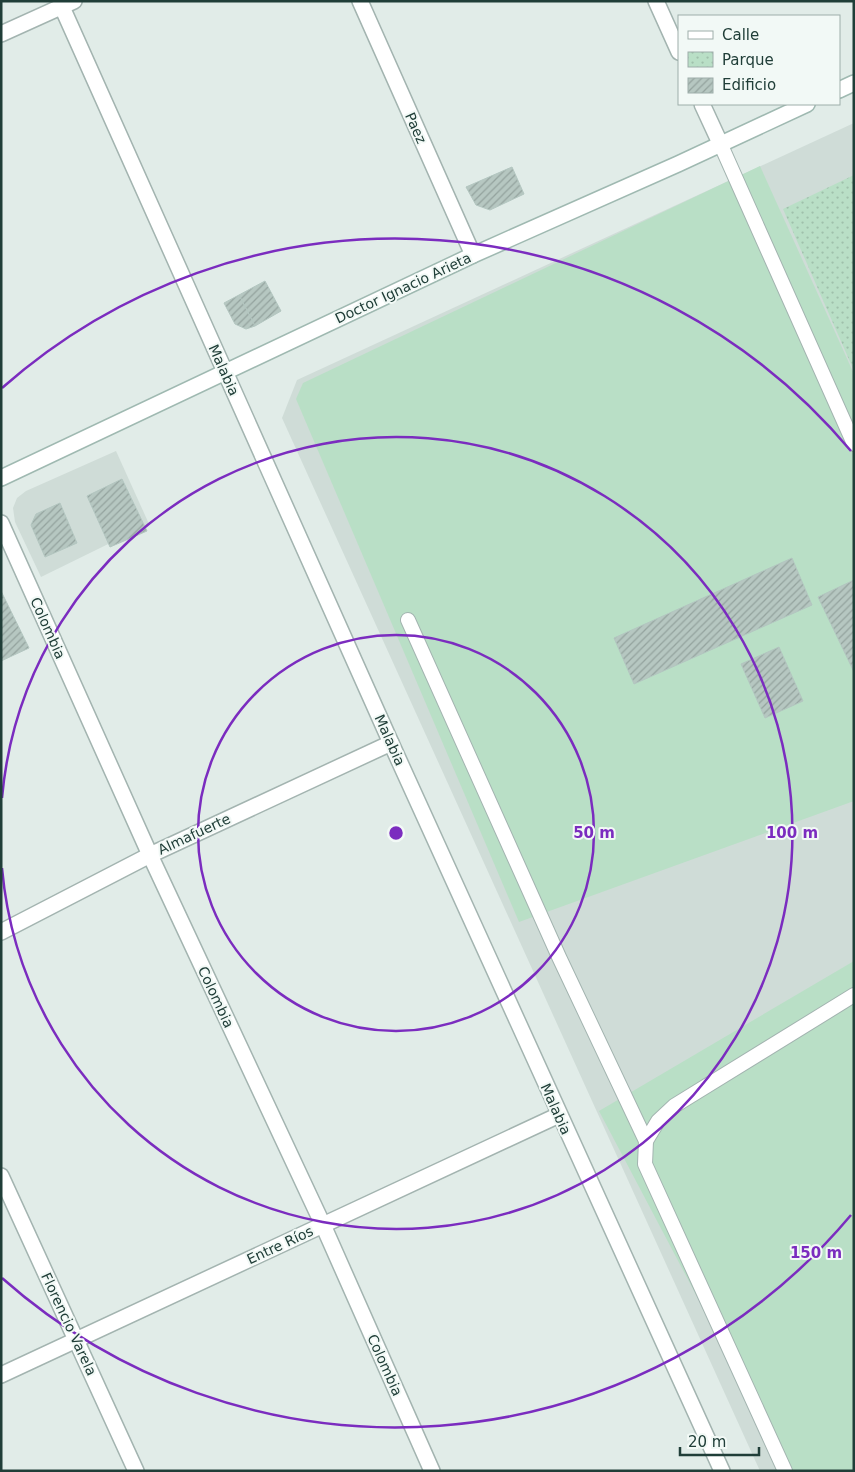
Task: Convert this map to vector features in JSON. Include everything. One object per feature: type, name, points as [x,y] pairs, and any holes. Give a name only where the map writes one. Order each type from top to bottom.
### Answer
[{"type":"street","name":"Paez","points":[[360,1],[473,255]]},
{"type":"street","points":[[656,1],[678,50]]},
{"type":"street","points":[[1,34],[68,4]]},
{"type":"street","name":"Malabia","points":[[68,4],[225,372],[559,1115],[722,1471]]},
{"type":"street","points":[[840,90],[854,83]]},
{"type":"street","points":[[702,105],[720,144]]},
{"type":"street","name":"Doctor Ignacio Arieta","points":[[1,478],[473,255],[805,105]]},
{"type":"street","name":"Colombia","points":[[1,523],[150,855],[323,1225],[432,1471]]},
{"type":"street","name":"Almafuerte","points":[[1,932],[150,855],[391,743]]},
{"type":"street","name":"Entre Ríos","points":[[1,1375],[559,1115]]},
{"type":"street","name":"Florencio Varela","points":[[1,1176],[136,1471]]},
{"type":"lane","points":[[720,144],[854,444]]},
{"type":"lane","points":[[408,620],[559,957],[646,1141],[645,1164],[785,1471]]},
{"type":"lane","points":[[646,1141],[658,1121],[674,1106],[854,995]]},
{"type":"shaded area","points":[[854,123],[854,1471],[760,1471],[282,418],[297,380]]},
{"type":"shaded area","points":[[116,451],[149,524],[41,577],[15,522],[13,508],[17,498],[26,491]]},
{"type":"green space","points":[[760,166],[854,374],[854,801],[519,922],[296,399],[303,383]]},
{"type":"green space","points":[[854,175],[854,371],[783,209]]},
{"type":"green space","points":[[854,961],[854,992],[658,1111],[854,996],[854,1471],[789,1471],[599,1111]]},
{"type":"building","points":[[512,167],[524,194],[490,210],[476,205],[466,187]]},
{"type":"building","points":[[265,281],[281,311],[255,326],[239,295]]},
{"type":"building","points":[[239,295],[255,326],[246,329],[235,324],[224,303]]},
{"type":"building","points":[[122,479],[147,531],[110,547],[87,496]]},
{"type":"building","points":[[60,503],[77,543],[45,557],[31,525],[36,514]]},
{"type":"building","points":[[792,558],[812,605],[634,684],[614,638]]},
{"type":"building","points":[[854,580],[854,672],[818,597]]},
{"type":"building","points":[[1,591],[29,648],[1,661]]},
{"type":"building","points":[[779,647],[803,701],[765,718],[741,664]]}]
